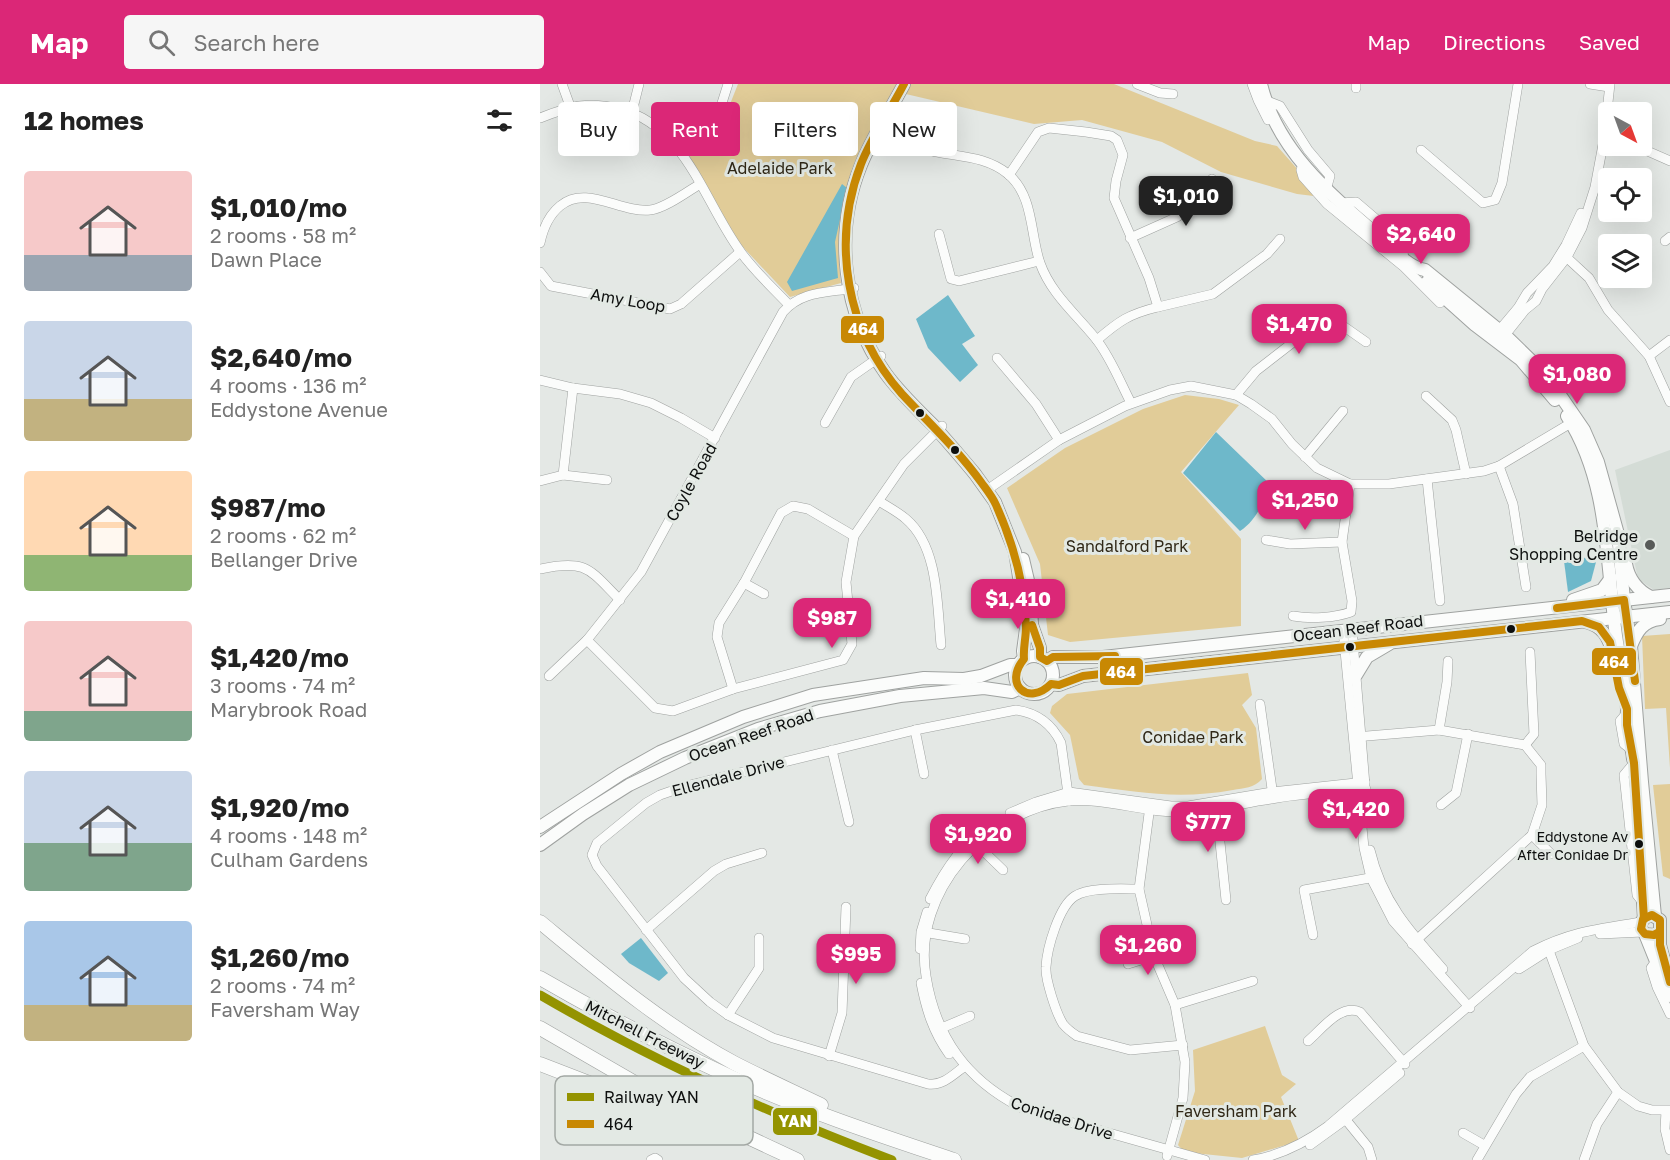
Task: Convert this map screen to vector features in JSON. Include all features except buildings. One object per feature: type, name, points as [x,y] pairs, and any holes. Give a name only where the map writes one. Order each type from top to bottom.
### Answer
[{"type":"highway","points":[[540,922],[614,982],[696,1040],[734,1062],[883,1136]]},
{"type":"highway","name":"Mitchell Freeway","points":[[540,978],[595,1010],[729,1076]]},
{"type":"highway","points":[[540,1028],[623,1076]]},
{"type":"highway","points":[[540,1064],[571,1076]]},
{"type":"highway","name":"Mitchell Freeway","points":[[753,1086],[883,1136],[954,1160]]},
{"type":"highway","points":[[753,1140],[790,1158]]},
{"type":"highway","points":[[752,1145],[790,1158]]},
{"type":"main road","points":[[896,102],[904,84]]},
{"type":"main road","points":[[900,102],[911,84]]},
{"type":"main road","points":[[1261,84],[1265,100],[1279,128],[1303,165],[1326,190],[1384,246],[1418,269],[1420,275],[1456,309],[1499,336],[1532,371],[1590,441],[1612,513],[1611,578],[1618,601]]},
{"type":"main road","points":[[872,156],[859,190],[852,238],[851,285],[879,358],[989,488],[1012,522],[1029,581],[1032,625],[1044,659],[1053,672],[1052,684],[1037,695],[1027,694],[1020,688],[1015,677],[1021,662],[1026,629],[1018,565],[1003,519],[989,488]]},
{"type":"main road","points":[[1574,421],[1628,575],[1637,587],[1651,597]]},
{"type":"main road","points":[[1612,534],[1631,714],[1642,783],[1646,924],[1654,935],[1659,932],[1670,996]]},
{"type":"main road","points":[[1525,611],[1583,598],[1602,590],[1611,578]]},
{"type":"main road","name":"Ocean Reef Road","points":[[1044,659],[1103,657],[1670,595]]},
{"type":"main road","name":"Ocean Reef Road","points":[[1052,684],[1059,685],[1083,676],[1670,612]]},
{"type":"main road","points":[[1620,617],[1631,646],[1631,714],[1627,725],[1634,764],[1646,924],[1670,982]]},
{"type":"main road","points":[[1631,646],[1640,627],[1647,622],[1670,618]]},
{"type":"main road","points":[[1582,621],[1599,627],[1610,642],[1619,688],[1631,714]]},
{"type":"main road","points":[[1356,675],[1363,662],[1371,654],[1396,641]]},
{"type":"main road","points":[[1021,662],[1033,656],[1044,659]]},
{"type":"main road","name":"Ocean Reef Road","points":[[540,827],[640,763],[673,746],[743,717],[813,694],[924,678],[964,679],[981,676],[1021,662]]},
{"type":"main road","name":"Ocean Reef Road","points":[[540,844],[629,785],[686,758],[758,729],[820,711],[900,696],[984,688],[1012,692],[1020,688]]},
{"type":"street","points":[[562,84],[569,102]]},
{"type":"street","points":[[634,102],[639,84]]},
{"type":"street","points":[[722,102],[728,84]]},
{"type":"street","points":[[1137,84],[1160,93],[1173,94]]},
{"type":"street","points":[[1252,84],[1271,125],[1279,128]]},
{"type":"street","points":[[1421,150],[1483,204],[1495,200],[1502,183],[1518,84]]},
{"type":"street","points":[[1590,84],[1607,85],[1606,102]]},
{"type":"street","points":[[1265,100],[1280,105],[1308,150],[1329,176],[1326,190]]},
{"type":"street","points":[[540,118],[558,111]]},
{"type":"street","points":[[1009,175],[1038,132],[1049,128],[1111,136],[1120,145],[1123,155],[1114,198],[1149,278],[1158,307]]},
{"type":"street","points":[[1652,152],[1669,158]]},
{"type":"street","points":[[957,154],[976,158],[1009,175],[1024,197],[1039,261],[1048,282],[1096,340],[1112,364],[1131,403]]},
{"type":"street","points":[[683,156],[740,252],[789,305],[808,295],[851,285]]},
{"type":"street","points":[[1499,336],[1527,293],[1564,255],[1582,228],[1590,204],[1600,156]]},
{"type":"street","points":[[1303,165],[1301,170],[1303,177],[1327,204],[1384,246],[1440,303]]},
{"type":"street","points":[[1130,238],[1177,217],[1196,202],[1212,179]]},
{"type":"street","points":[[540,243],[552,213],[565,202],[578,196],[637,210],[653,210],[700,184]]},
{"type":"street","points":[[1340,203],[1356,202],[1404,243],[1403,258]]},
{"type":"street","points":[[939,234],[951,279],[959,281],[1039,261]]},
{"type":"street","points":[[1096,340],[1116,323],[1133,313],[1213,294],[1267,254],[1280,239]]},
{"type":"street","name":"Amy Loop","points":[[540,272],[551,286],[670,309],[681,304],[740,252]]},
{"type":"street","points":[[1564,255],[1590,278],[1608,310],[1649,356],[1670,402]]},
{"type":"street","name":"Coyle Road","points":[[549,676],[587,640],[641,572],[773,330],[789,305]]},
{"type":"street","points":[[1236,395],[1256,371],[1314,326],[1325,321],[1336,321],[1366,342]]},
{"type":"street","points":[[1649,356],[1670,340]]},
{"type":"street","points":[[825,423],[851,377],[879,358]]},
{"type":"street","points":[[997,358],[1036,404],[1059,440]]},
{"type":"street","points":[[540,380],[573,388],[620,394],[651,403],[715,438]]},
{"type":"street","points":[[989,488],[1059,440],[1131,403],[1170,390],[1191,386],[1236,395],[1272,419],[1305,457],[1329,475],[1350,484],[1389,484],[1466,474],[1499,466],[1574,421]]},
{"type":"street","points":[[563,475],[573,388]]},
{"type":"street","points":[[1426,396],[1452,420],[1466,474]]},
{"type":"street","points":[[1305,457],[1343,411]]},
{"type":"street","points":[[587,640],[655,708],[673,711],[734,689],[843,660],[852,644],[846,582],[854,536],[903,464],[939,428]]},
{"type":"street","points":[[1499,466],[1511,498],[1526,587]]},
{"type":"street","points":[[540,481],[563,475],[607,480]]},
{"type":"street","points":[[1427,479],[1440,601]]},
{"type":"street","points":[[1293,616],[1305,618],[1342,615],[1351,612],[1352,601],[1342,542],[1350,484]]},
{"type":"street","points":[[879,501],[908,520],[921,539],[933,565],[941,645]]},
{"type":"street","points":[[734,689],[717,637],[719,623],[744,583],[781,513],[793,506],[808,508],[854,536]]},
{"type":"street","points":[[1266,540],[1290,544],[1342,542]]},
{"type":"street","points":[[540,569],[560,564],[580,565],[596,576],[620,600]]},
{"type":"street","points":[[744,583],[764,594]]},
{"type":"street","points":[[1347,630],[1362,786],[1364,848],[1394,921],[1472,1006]]},
{"type":"street","points":[[1348,646],[1356,675],[1358,737]]},
{"type":"street","points":[[1525,745],[1534,734],[1530,652]]},
{"type":"street","points":[[1439,730],[1448,661]]},
{"type":"street","points":[[1260,704],[1272,795]]},
{"type":"street","name":"Ellendale Drive","points":[[963,1068],[934,1085],[773,1038],[728,1015],[684,978],[594,861],[592,855],[597,843],[646,803],[660,795],[696,783],[915,730],[1010,711],[1030,713],[1045,721],[1058,736],[1069,797]]},
{"type":"street","points":[[915,730],[924,774]]},
{"type":"street","points":[[1358,737],[1439,730],[1468,734],[1525,745],[1540,765],[1542,805],[1532,835],[1415,942]]},
{"type":"street","points":[[1441,806],[1456,793],[1468,734]]},
{"type":"street","points":[[832,750],[849,822]]},
{"type":"street","name":"Conidae Drive","points":[[1205,1160],[1168,1153],[1029,1116],[992,1097],[963,1068],[938,1030],[925,1002],[919,963],[930,899],[940,878],[987,826],[1005,815],[1036,802],[1069,797],[1150,807],[1216,805],[1272,795],[1362,786]]},
{"type":"street","points":[[1216,805],[1226,900]]},
{"type":"street","points":[[1150,807],[1138,889],[1154,956],[1175,1005],[1185,1062],[1183,1098],[1168,1153]]},
{"type":"street","points":[[1532,835],[1551,854]]},
{"type":"street","points":[[974,842],[1003,870]]},
{"type":"street","points":[[646,930],[714,871],[726,864],[762,853]]},
{"type":"street","points":[[1313,936],[1304,890],[1374,877]]},
{"type":"street","points":[[1138,889],[1085,891],[1071,899],[1059,918],[1048,955],[1046,977],[1061,1021],[1069,1031],[1077,1036],[1130,1050],[1183,1045]]},
{"type":"street","points":[[829,1056],[842,1013],[846,907]]},
{"type":"street","points":[[1277,1160],[1321,1139],[1472,1006],[1548,947],[1574,939],[1646,924]]},
{"type":"street","points":[[924,933],[965,939]]},
{"type":"street","points":[[728,1015],[759,968],[759,938]]},
{"type":"street","points":[[1548,947],[1584,1046],[1618,1092],[1638,1106],[1652,1110],[1668,1110],[1665,1129],[1670,1150]]},
{"type":"street","points":[[1128,964],[1154,956]]},
{"type":"street","points":[[1664,965],[1651,968],[1670,1014]]},
{"type":"street","points":[[1175,1005],[1253,981]]},
{"type":"street","points":[[1308,1041],[1343,1011],[1352,1009],[1360,1012],[1405,1064]]},
{"type":"street","points":[[938,1030],[970,1016]]},
{"type":"street","points":[[1477,1160],[1516,1094],[1530,1077],[1584,1046]]},
{"type":"street","points":[[1584,1160],[1597,1124],[1618,1092]]},
{"type":"street","points":[[1253,1160],[1283,1152],[1304,1143],[1344,1117]]},
{"type":"street","points":[[1344,1117],[1368,1147],[1372,1160]]},
{"type":"street","points":[[1462,1133],[1484,1145]]},
{"type":"street","name":"Conidae Drive","points":[[1168,1153],[1186,1160]]},
{"type":"street","points":[[651,1160],[655,1158],[658,1160]]},
{"type":"shaded area","name":"Belridge Shopping Centre","points":[[1670,450],[1670,588],[1654,590],[1638,579],[1615,470]]},
{"type":"green space","name":"Adelaide Park","points":[[738,84],[1114,84],[1255,141],[1277,146],[1322,197],[1297,194],[1221,172],[1162,142],[1082,120],[1034,124],[957,106],[957,102],[940,102],[893,91],[887,102],[870,102],[870,131],[858,156],[858,102],[752,102],[752,156],[858,156],[852,169],[842,211],[839,240],[841,283],[790,297],[740,244],[689,157],[740,156],[740,102],[731,102]]},
{"type":"green space","name":"Sandalford Park","points":[[1185,395],[1219,399],[1239,405],[1181,472],[1241,539],[1241,626],[1070,642],[1048,635],[1040,564],[1007,488],[1065,448],[1143,409]]},
{"type":"green space","points":[[1670,634],[1670,768],[1666,708],[1645,709],[1642,636]]},
{"type":"green space","name":"Conidae Park","points":[[1248,673],[1252,695],[1242,705],[1256,728],[1262,779],[1245,788],[1176,795],[1084,785],[1079,779],[1070,735],[1050,713],[1052,706],[1067,694]]},
{"type":"green space","points":[[1670,784],[1670,879],[1663,876],[1653,785]]},
{"type":"green space","name":"Faversham Park","points":[[1265,1026],[1282,1075],[1296,1084],[1281,1097],[1299,1141],[1242,1158],[1184,1152],[1178,1145],[1195,1091],[1193,1050]]},
{"type":"water","points":[[842,184],[847,188],[835,242],[838,278],[792,291],[787,282]]},
{"type":"water","points":[[948,295],[975,336],[962,344],[978,365],[960,382],[928,348],[916,319]]},
{"type":"water","points":[[1216,432],[1271,485],[1255,516],[1240,531],[1183,473]]},
{"type":"water","points":[[1596,556],[1591,581],[1568,592],[1564,561]]},
{"type":"water","points":[[641,938],[668,973],[659,981],[629,963],[621,954]]},
{"type":"rail line","name":"YAN","points":[[540,995],[694,1076]]},
{"type":"rail line","name":"YAN","points":[[753,1103],[892,1160]]},
{"type":"transit line","name":"464","points":[[904,84],[865,154],[852,194],[847,224],[846,254],[849,285],[868,342],[883,369],[902,394],[972,470],[993,499],[1002,519],[1013,549],[1025,611],[1024,659],[1018,668],[1016,677],[1021,690],[1034,693],[1042,691],[1051,684],[1059,685],[1083,676],[1582,621],[1599,627],[1610,642],[1619,688],[1627,709],[1627,725],[1634,763],[1644,919]]},
{"type":"transit line","name":"464","points":[[1557,608],[1624,600],[1635,681]]},
{"type":"transit line","name":"464","points":[[1032,625],[1040,648],[1040,657],[1047,661],[1053,657],[1115,656]]},
{"type":"transit line","name":"464","points":[[1659,932],[1654,935],[1645,934],[1641,929],[1643,919],[1652,915],[1660,920],[1660,945],[1670,982]]},
{"type":"place","name":"Belridge Shopping Centre","points":[[1650,545]]},
{"type":"place","name":"Eddystone Av After Conidae Dr","points":[[1639,844]]}]
